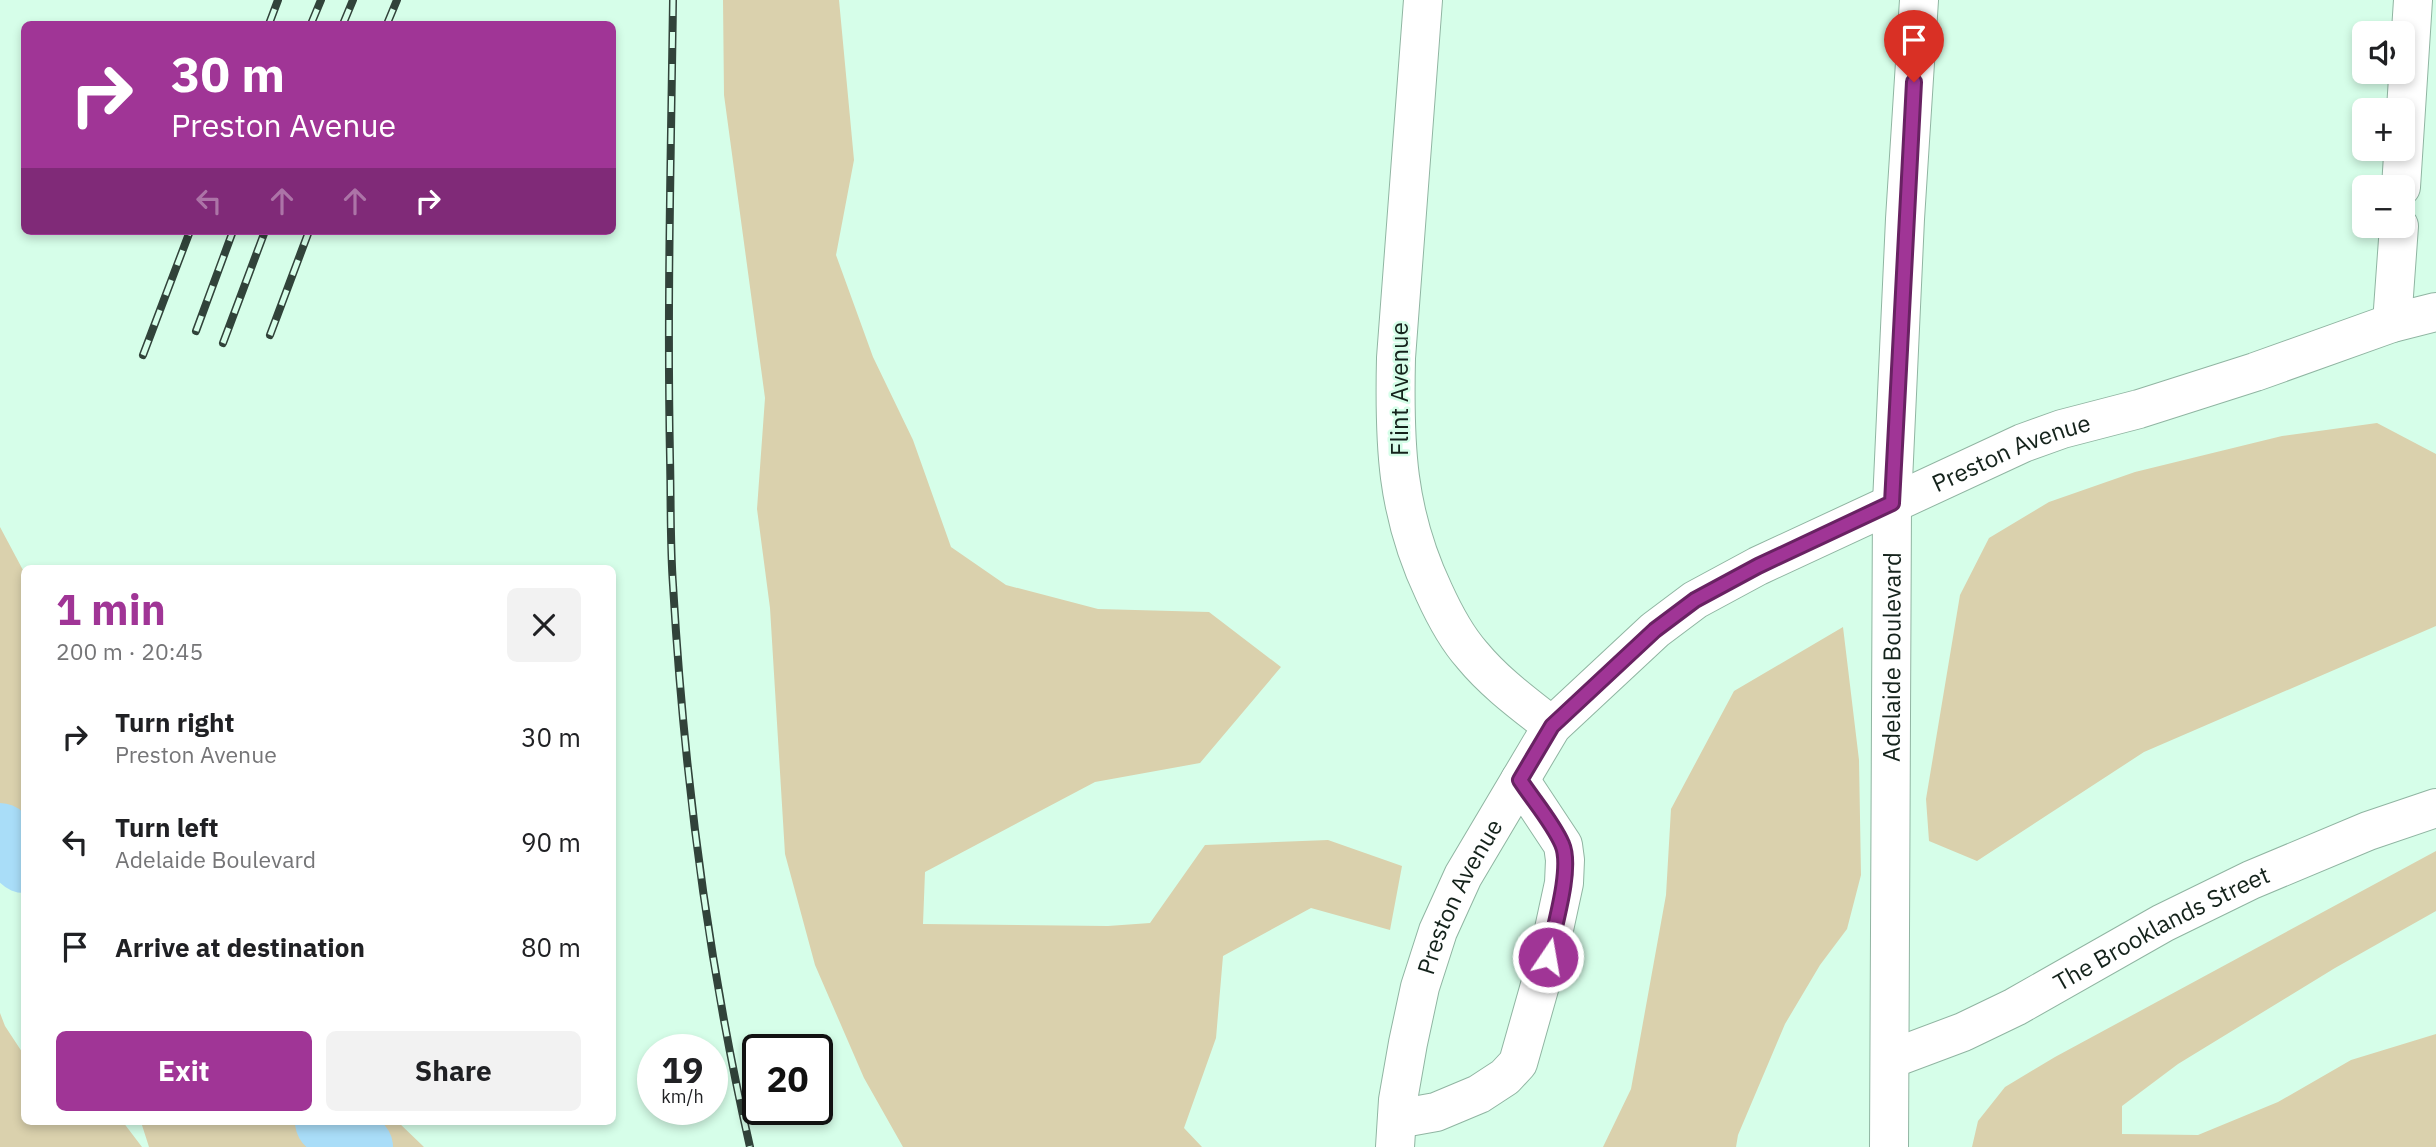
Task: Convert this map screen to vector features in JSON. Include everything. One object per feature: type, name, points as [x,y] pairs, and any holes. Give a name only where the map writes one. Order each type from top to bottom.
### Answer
[{"type":"street","name":"Flint Avenue","points":[[1423,0],[1396,358],[1395,415],[1402,501],[1418,559],[1453,628],[1471,654],[1498,683],[1552,726]]},
{"type":"street","name":"Adelaide Boulevard","points":[[1889,1147],[1892,503],[1905,219],[1919,0]]},
{"type":"street","points":[[2402,175],[2413,0]]},
{"type":"street","points":[[2392,324],[2398,238]]},
{"type":"street","name":"Preston Avenue","points":[[1396,1133],[1408,1043],[1420,987],[1438,931],[1463,876],[1552,726],[1655,630],[1695,600],[1758,566],[2022,443],[2062,429],[2139,409],[2392,324],[2436,312]]},
{"type":"street","points":[[1396,1133],[1479,1094],[1505,1077],[1518,1063],[1548,957],[1564,883],[1565,860],[1563,845],[1520,780]]},
{"type":"street","name":"The Brooklands Street","points":[[1891,1059],[1963,1032],[2015,1007],[2163,923],[2251,880],[2368,831],[2436,808]]},
{"type":"shaded area","points":[[723,0],[839,0],[854,160],[836,255],[873,357],[913,440],[951,547],[1006,585],[1098,609],[1209,612],[1281,667],[1200,763],[1095,782],[925,872],[923,924],[1108,926],[1150,923],[1205,845],[1328,840],[1402,866],[1390,930],[1311,908],[1223,956],[1216,1038],[1184,1128],[1202,1147],[903,1147],[864,1078],[815,965],[785,854],[770,608],[757,509],[765,398],[724,95]]},
{"type":"shaded area","points":[[2377,423],[2436,454],[2436,626],[2144,752],[1977,861],[1929,841],[1926,799],[1960,595],[1989,538],[2049,502],[2135,472],[2282,436]]},
{"type":"shaded area","points":[[0,527],[21,566],[21,857],[0,836]]},
{"type":"shaded area","points":[[1843,627],[1859,760],[1861,875],[1847,929],[1820,965],[1785,1024],[1738,1135],[1736,1147],[1603,1147],[1631,1089],[1666,895],[1671,809],[1734,691]]},
{"type":"shaded area","points":[[2436,851],[2436,911],[2335,968],[2178,1064],[2122,1106],[2122,1134],[2198,1135],[2278,1102],[2351,1060],[2436,1034],[2436,1147],[1972,1147],[1978,1121],[2005,1087],[2055,1057]]},
{"type":"shaded area","points":[[0,1013],[21,1050],[21,1125],[125,1125],[142,1147],[0,1147]]},
{"type":"shaded area","points":[[142,1125],[401,1125],[424,1147],[149,1147]]},
{"type":"waterway","points":[[0,836],[21,857]]},
{"type":"waterway","points":[[332,1125],[360,1147]]},
{"type":"railway","points":[[270,21],[278,0]]},
{"type":"railway","points":[[312,21],[321,0]]},
{"type":"railway","points":[[344,21],[353,0]]},
{"type":"railway","points":[[388,21],[397,0]]},
{"type":"railway","points":[[673,0],[669,401],[671,553],[684,727],[700,868],[722,1008],[750,1147]]},
{"type":"railway","points":[[143,355],[188,235]]},
{"type":"railway","points":[[196,331],[232,235]]},
{"type":"railway","points":[[223,343],[264,235]]},
{"type":"railway","points":[[270,335],[308,235]]},
{"type":"route","points":[[1548,957],[1564,883],[1563,845],[1520,780],[1552,726],[1655,630],[1695,600],[1758,566],[1892,503],[1914,82]]}]
